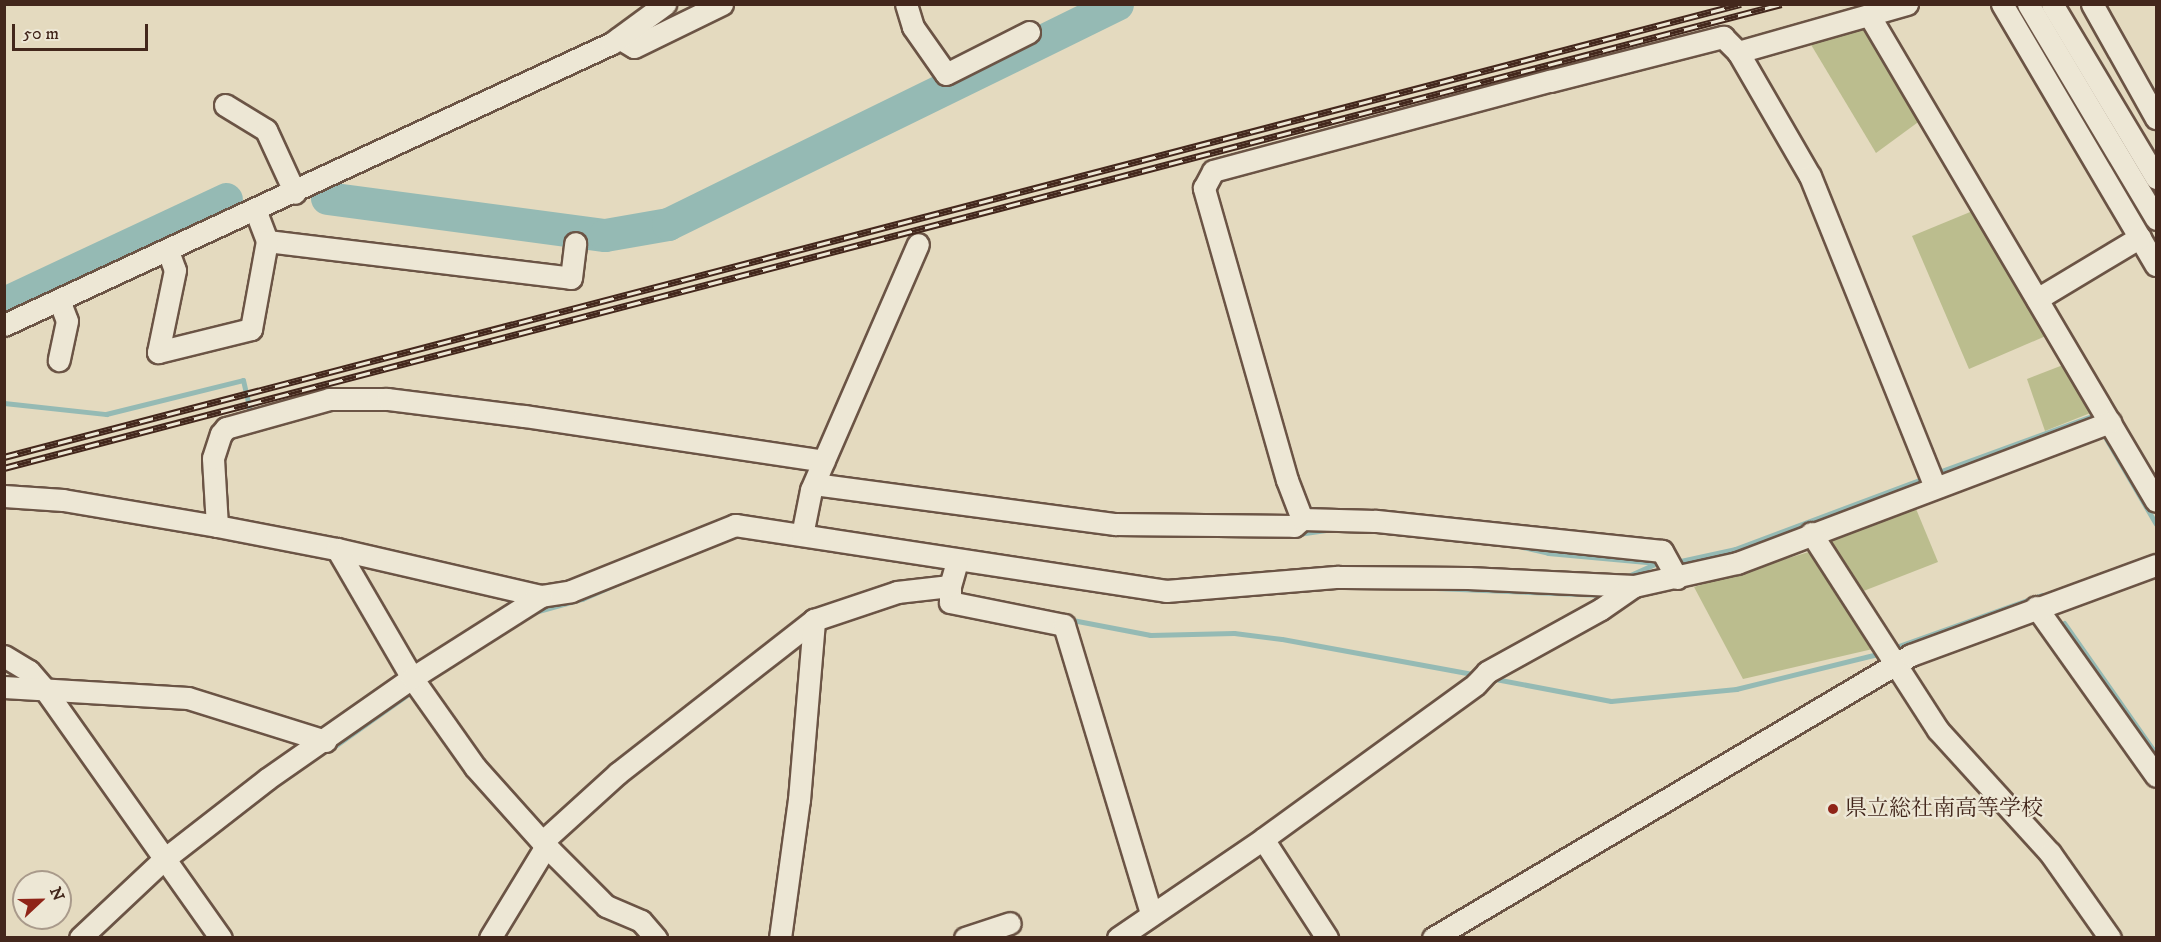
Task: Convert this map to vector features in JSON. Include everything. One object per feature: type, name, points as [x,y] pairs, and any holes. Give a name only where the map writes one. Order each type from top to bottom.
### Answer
[{"type":"street","points":[[4,325],[256,212],[620,38],[665,4]]},
{"type":"street","points":[[620,38],[634,47],[722,4]]},
{"type":"street","points":[[906,4],[913,27],[946,74],[1029,32]]},
{"type":"street","points":[[1738,52],[1907,4]]},
{"type":"street","points":[[2002,4],[2157,264]]},
{"type":"street","points":[[2028,4],[2157,219]]},
{"type":"street","points":[[2052,4],[2157,178]]},
{"type":"street","points":[[2092,4],[2157,118]]},
{"type":"street","points":[[1869,15],[2037,299],[2103,425],[2157,501]]},
{"type":"street","points":[[1302,519],[1287,480],[1204,188],[1213,171],[1723,37],[1738,52],[1810,176],[1932,479]]},
{"type":"street","points":[[225,105],[266,130],[295,193]]},
{"type":"street","points":[[168,251],[175,270],[158,352],[251,329],[267,241],[256,212]]},
{"type":"street","points":[[2037,299],[2140,237]]},
{"type":"street","points":[[267,241],[571,278],[575,243]]},
{"type":"street","points":[[802,535],[813,484],[918,244]]},
{"type":"street","points":[[59,300],[67,321],[59,360]]},
{"type":"street","points":[[217,526],[213,458],[221,434],[226,428],[330,399],[387,399],[524,416],[824,461]]},
{"type":"street","points":[[1118,938],[1151,913],[1263,838],[1483,677],[1601,609],[1634,586],[1671,567],[1737,563],[1932,479],[2103,425]]},
{"type":"street","points":[[813,484],[1115,524],[1294,526],[1302,519],[1375,521],[1662,551],[1671,567]]},
{"type":"street","points":[[4,496],[63,500],[217,526],[337,549],[541,596],[572,591],[735,525],[802,535],[954,572],[1166,591],[1338,577],[1467,578],[1634,586]]},
{"type":"street","points":[[1811,533],[1938,730],[2050,853],[2110,938]]},
{"type":"street","points":[[337,549],[416,684],[475,767],[544,844],[606,906],[640,921],[656,938]]},
{"type":"street","points":[[1433,938],[1890,655],[2157,565]]},
{"type":"street","points":[[490,938],[544,844],[618,773],[814,620],[954,572]]},
{"type":"street","points":[[954,572],[950,602],[1064,625],[1151,913]]},
{"type":"street","points":[[80,938],[163,860],[267,779],[416,684],[541,596]]},
{"type":"street","points":[[2036,607],[2157,776]]},
{"type":"street","points":[[780,938],[799,800],[814,620]]},
{"type":"street","points":[[4,656],[29,671],[47,693],[163,860],[174,867],[221,938]]},
{"type":"street","points":[[4,687],[47,693],[188,698],[325,741]]},
{"type":"street","points":[[1263,838],[1327,938]]},
{"type":"street","points":[[965,938],[1010,923]]},
{"type":"green space","points":[[1861,25],[1921,120],[1876,153],[1807,38]]},
{"type":"green space","points":[[1975,210],[2048,335],[1969,369],[1912,236]]},
{"type":"green space","points":[[2063,365],[2093,412],[2045,431],[2027,379]]},
{"type":"green space","points":[[1914,504],[1938,562],[1861,592],[1828,540],[1831,534]]},
{"type":"green space","points":[[1812,551],[1877,648],[1743,679],[1694,587]]},
{"type":"waterway","points":[[327,198],[605,235],[668,224],[1117,4]]},
{"type":"waterway","points":[[4,303],[226,199]]},
{"type":"waterway","points":[[4,403],[106,414],[243,380],[251,414]]},
{"type":"waterway","points":[[1933,474],[2092,416],[2096,422]]},
{"type":"waterway","points":[[2101,430],[2156,524]]},
{"type":"waterway","points":[[1676,562],[1735,549],[1925,478]]},
{"type":"waterway","points":[[1291,535],[1326,530]]},
{"type":"waterway","points":[[1523,547],[1548,553],[1655,563]]},
{"type":"waterway","points":[[1628,576],[1655,564]]},
{"type":"waterway","points":[[934,566],[949,568]]},
{"type":"waterway","points":[[531,613],[582,599],[649,570]]},
{"type":"waterway","points":[[1435,588],[1604,595]]},
{"type":"waterway","points":[[1893,648],[2042,595]]},
{"type":"waterway","points":[[1172,600],[1204,598]]},
{"type":"waterway","points":[[1067,619],[1150,635],[1234,633],[1282,639],[1478,675]]},
{"type":"waterway","points":[[2064,623],[2156,754]]},
{"type":"waterway","points":[[1490,678],[1611,701],[1736,689],[1881,653]]},
{"type":"waterway","points":[[335,746],[414,690]]},
{"type":"railway","points":[[4,457],[1741,4]]},
{"type":"railway","points":[[4,468],[1781,4]]},
{"type":"place","name":"県立総社南高等学校","points":[[1833,809]]}]
